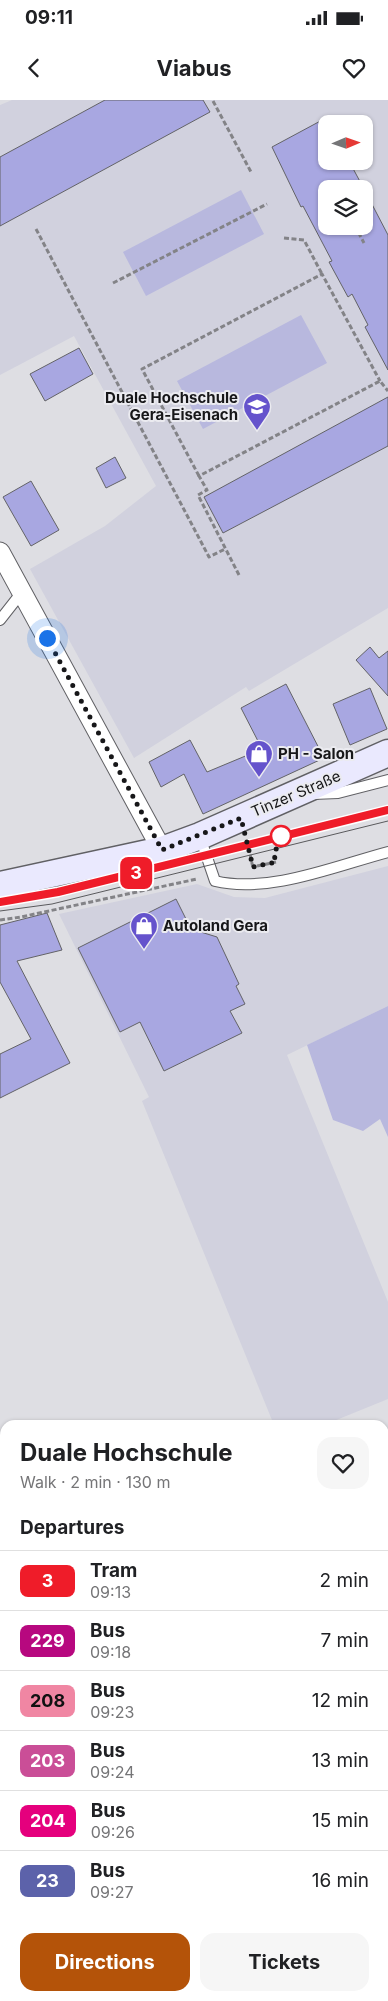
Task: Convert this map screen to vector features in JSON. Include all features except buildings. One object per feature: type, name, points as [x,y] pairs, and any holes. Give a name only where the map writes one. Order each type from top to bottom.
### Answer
[{"type":"street","points":[[0,552],[162,850]]},
{"type":"street","name":"Tinzer Straße","points":[[0,885],[162,850],[200,836],[388,753]]},
{"type":"lane","points":[[0,620],[22,592]]},
{"type":"lane","points":[[298,793],[323,795],[388,780]]},
{"type":"lane","points":[[200,836],[215,881],[257,885],[388,852]]},
{"type":"path","points":[[213,102],[251,172]]},
{"type":"path","points":[[113,283],[267,204]]},
{"type":"path","points":[[36,229],[209,557],[225,549]]},
{"type":"path","points":[[360,235],[364,244]]},
{"type":"path","points":[[284,238],[304,240],[380,381],[388,391]]},
{"type":"path","points":[[239,575],[198,495],[207,490],[142,369],[322,274]]},
{"type":"path","points":[[199,476],[380,381]]},
{"type":"path","points":[[241,818],[257,885]]},
{"type":"path","points":[[274,855],[277,868]]},
{"type":"path","points":[[253,867],[276,862]]},
{"type":"path","points":[[0,920],[61,909],[192,879],[215,881]]},
{"type":"shaded area","name":"Duale Hochschule Gera-Eisenach","points":[[12,100],[388,100],[388,608],[249,691],[246,687],[134,758],[30,569],[105,526],[156,486],[74,336],[0,375],[0,105]]},
{"type":"shaded area","points":[[241,190],[264,234],[146,296],[123,252]]},
{"type":"shaded area","points":[[301,315],[327,363],[203,429],[177,381]]},
{"type":"shaded area","points":[[388,866],[388,1006],[287,1055],[388,1302],[388,1399],[336,1420],[272,1420],[142,1101],[149,1097],[59,914],[197,884],[234,897],[265,898]]},
{"type":"shaded area","points":[[388,1006],[388,1137],[380,1119],[363,1131],[333,1120],[307,1045]]},
{"type":"tram line","points":[[0,902],[58,892],[388,810]]},
{"type":"tram line","name":"3","points":[[0,902],[58,892],[388,810]]},
{"type":"tram line","points":[[0,911],[52,904],[388,821]]},
{"type":"place","name":"Duale Hochschule Gera-Eisenach","points":[[257,431]]},
{"type":"place","name":"PH - Salon","points":[[259,778]]},
{"type":"place","name":"Autoland Gera","points":[[144,950]]},
{"type":"route","points":[[47,638],[162,850],[241,818],[253,867],[276,862],[274,855],[281,836]]}]
